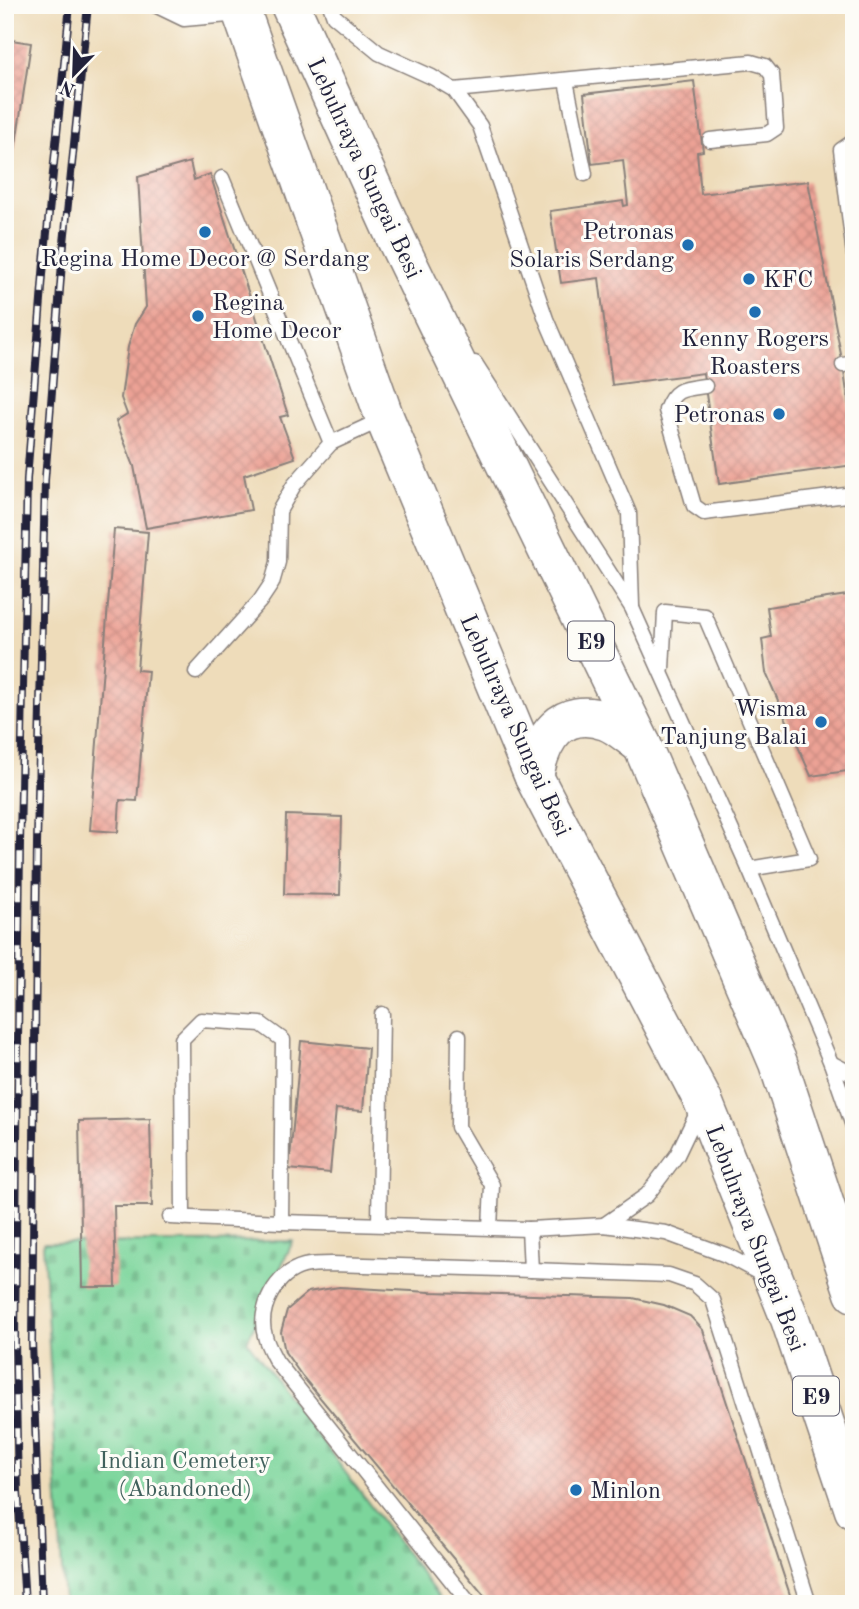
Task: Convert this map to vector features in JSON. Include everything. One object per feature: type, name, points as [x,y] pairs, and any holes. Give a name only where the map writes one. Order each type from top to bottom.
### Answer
[{"type":"highway","name":"Lebuhraya Sungai Besi","points":[[290,5],[397,241],[642,745],[778,1063],[854,1293]]},
{"type":"highway","name":"Lebuhraya Sungai Besi","points":[[240,9],[385,419],[534,777],[703,1101],[776,1282],[854,1510]]},
{"type":"highway","points":[[534,777],[538,754],[549,734],[566,720],[584,716],[608,721],[642,745]]},
{"type":"lane","points":[[155,5],[184,19],[240,9]]},
{"type":"lane","points":[[330,5],[334,16],[379,53],[454,90],[480,126],[546,319],[629,513],[632,608]]},
{"type":"lane","points":[[454,90],[751,62],[765,66],[772,75],[776,128],[767,134],[710,141]]},
{"type":"lane","points":[[566,81],[585,174]]},
{"type":"lane","points":[[854,141],[841,150],[854,255]]},
{"type":"lane","points":[[222,178],[331,443]]},
{"type":"lane","points":[[397,241],[632,608],[831,1062],[854,1129]]},
{"type":"lane","points":[[705,387],[683,389],[671,396],[667,410],[694,506],[704,513],[854,494]]},
{"type":"lane","points":[[195,673],[260,601],[272,583],[278,562],[279,511],[294,485],[331,443],[385,419]]},
{"type":"lane","points":[[662,673],[665,612],[705,616],[809,859],[748,869]]},
{"type":"lane","points":[[379,1224],[382,1014]]},
{"type":"lane","points":[[281,1222],[282,1040],[261,1024],[201,1020],[182,1039],[176,1217],[281,1222],[529,1229],[604,1224],[666,1233],[726,1255],[776,1282]]},
{"type":"lane","points":[[459,1036],[458,1127],[492,1185],[490,1227]]},
{"type":"lane","points":[[831,1062],[854,1075]]},
{"type":"lane","points":[[604,1224],[647,1195],[677,1155],[703,1101]]},
{"type":"lane","points":[[529,1229],[530,1269]]},
{"type":"lane","points":[[470,1604],[275,1362],[264,1335],[264,1313],[270,1295],[281,1279],[302,1266],[331,1264],[669,1275],[695,1284],[713,1300],[809,1604]]},
{"type":"green space","name":"Indian Cemetery (Abandoned)","points":[[293,1241],[247,1341],[444,1604],[64,1604],[43,1243]]},
{"type":"building","points":[[5,39],[31,43],[14,157],[5,155]]},
{"type":"building","name":"Petronas Solaris Serdang","points":[[694,81],[703,151],[697,152],[701,194],[808,181],[843,365],[854,441],[854,465],[719,484],[703,373],[612,385],[599,278],[561,283],[550,211],[623,201],[624,206],[628,205],[623,160],[592,164],[584,94]]},
{"type":"building","name":"Regina Home Decor","points":[[190,162],[194,180],[210,174],[288,415],[280,417],[295,458],[244,475],[251,510],[146,528],[134,466],[116,421],[127,414],[121,398],[128,347],[135,324],[146,307],[138,177]]},
{"type":"building","points":[[114,529],[148,532],[137,670],[148,671],[137,801],[120,800],[118,832],[90,830]]},
{"type":"building","name":"Wisma Tanjung Balai","points":[[854,594],[852,798],[847,771],[811,776],[766,673],[762,639],[771,637],[767,607]]},
{"type":"building","points":[[286,815],[342,817],[340,895],[284,894]]},
{"type":"building","points":[[301,1041],[368,1048],[363,1111],[336,1109],[330,1173],[289,1169]]},
{"type":"building","points":[[150,1119],[152,1206],[114,1206],[116,1287],[82,1287],[79,1121]]},
{"type":"building","name":"Minlon","points":[[339,1287],[633,1298],[664,1305],[690,1316],[703,1330],[793,1604],[491,1604],[285,1352],[281,1332],[287,1310],[308,1292]]},
{"type":"railway","points":[[25,1604],[18,1492],[15,1342],[27,479],[44,262],[70,5]]},
{"type":"railway","points":[[42,1604],[32,1342],[37,844],[45,480],[62,263],[88,5]]},
{"type":"place","name":"Regina Home Decor @ Serdang","points":[[205,232]]},
{"type":"place","name":"Petronas Solaris Serdang","points":[[688,245]]},
{"type":"place","name":"KFC","points":[[749,279]]},
{"type":"place","name":"Kenny Rogers Roasters","points":[[755,312]]},
{"type":"place","name":"Regina Home Decor","points":[[198,316]]},
{"type":"place","name":"Petronas","points":[[779,414]]},
{"type":"place","name":"Wisma Tanjung Balai","points":[[821,722]]},
{"type":"place","name":"Minlon","points":[[576,1490]]}]
